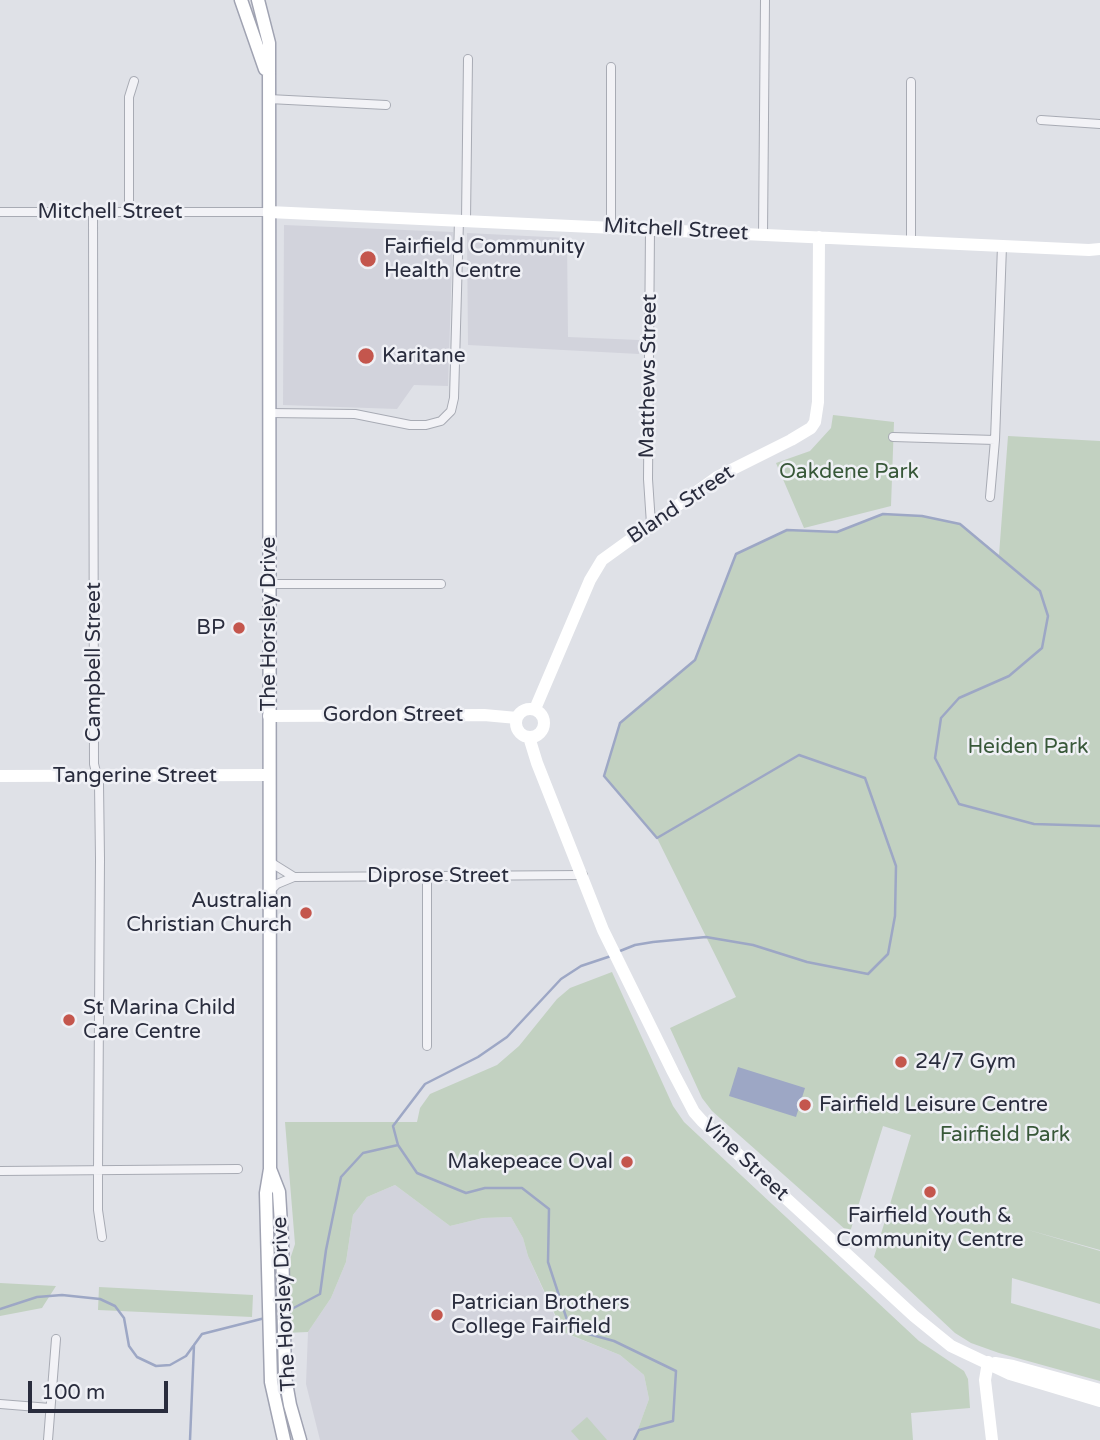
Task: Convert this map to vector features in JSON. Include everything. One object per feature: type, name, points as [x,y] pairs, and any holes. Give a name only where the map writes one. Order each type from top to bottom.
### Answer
[{"type":"main road","name":"The Horsley Drive","points":[[241,0],[269,79]]},
{"type":"main road","name":"The Horsley Drive","points":[[260,1],[269,43],[270,1169],[279,1192],[276,1333],[271,1382],[284,1440]]},
{"type":"main road","name":"Mitchell Street","points":[[269,212],[1100,249]]},
{"type":"main road","name":"Bland Street","points":[[535,709],[596,568],[610,554],[717,477],[791,440],[811,428],[815,422],[818,402],[819,237]]},
{"type":"main road","points":[[535,709],[542,715],[544,728],[538,735],[529,737],[518,730],[517,718],[522,711],[535,709]]},
{"type":"main road","name":"Gordon Street","points":[[269,716],[484,715],[517,718]]},
{"type":"main road","name":"Vine Street","points":[[529,737],[603,930],[681,1089],[702,1121],[935,1334],[967,1355],[988,1362]]},
{"type":"main road","name":"Tangerine Street","points":[[0,776],[269,775]]},
{"type":"main road","name":"The Horsley Drive","points":[[276,1333],[296,1438]]},
{"type":"main road","points":[[988,1362],[1013,1366],[1100,1390]]},
{"type":"main road","points":[[988,1362],[1010,1374],[1100,1401]]},
{"type":"main road","points":[[988,1362],[985,1380],[992,1440]]},
{"type":"street","points":[[763,235],[765,0]]},
{"type":"street","points":[[269,413],[355,414],[410,425],[426,425],[442,421],[450,411],[454,398],[468,59]]},
{"type":"street","points":[[611,67],[611,227]]},
{"type":"street","points":[[129,212],[129,97],[134,81]]},
{"type":"street","points":[[911,82],[911,241]]},
{"type":"street","points":[[269,99],[386,105]]},
{"type":"street","points":[[1041,120],[1100,124]]},
{"type":"street","name":"Mitchell Street","points":[[0,212],[269,212]]},
{"type":"street","name":"Campbell Street","points":[[93,212],[94,764],[97,776],[100,859],[98,1210],[102,1237]]},
{"type":"street","name":"Matthews Street","points":[[650,229],[648,479],[651,524]]},
{"type":"street","points":[[990,497],[995,440],[1002,246]]},
{"type":"street","points":[[893,437],[995,440]]},
{"type":"street","points":[[270,584],[441,584]]},
{"type":"street","points":[[270,862],[294,877]]},
{"type":"street","name":"Diprose Street","points":[[270,891],[277,884],[294,877],[583,875]]},
{"type":"street","points":[[427,876],[427,1046]]},
{"type":"street","points":[[0,1171],[238,1169]]},
{"type":"street","points":[[48,1440],[57,1339]]},
{"type":"street","points":[[0,1404],[50,1408]]},
{"type":"shaded area","points":[[284,225],[453,232],[448,386],[414,385],[397,409],[283,405]]},
{"type":"shaded area","points":[[467,233],[567,238],[568,337],[639,340],[639,354],[468,345]]},
{"type":"shaded area","name":"Patrician Brothers College Fairfield","points":[[395,1185],[450,1226],[483,1218],[511,1217],[523,1238],[528,1256],[562,1332],[620,1355],[644,1375],[649,1399],[634,1440],[320,1440],[306,1384],[308,1332],[331,1298],[346,1262],[353,1215],[367,1197]]},
{"type":"green space","name":"Oakdene Park","points":[[833,415],[894,422],[891,506],[804,528],[776,463],[810,451],[831,428]]},
{"type":"green space","points":[[1008,436],[1100,441],[1100,1250],[1025,1229],[1100,1251],[1100,1304],[1012,1278],[1011,1303],[1100,1329],[1100,1381],[971,1343],[955,1333],[874,1257],[911,1135],[883,1126],[851,1229],[847,1231],[712,1111],[702,1098],[670,1028],[736,997],[657,838],[604,776],[620,723],[695,660],[736,554],[787,530],[837,532],[883,514],[922,516],[960,524],[999,555]]},
{"type":"green space","points":[[612,972],[673,1106],[684,1122],[919,1341],[964,1371],[968,1379],[970,1408],[911,1413],[913,1440],[634,1440],[649,1399],[644,1375],[620,1355],[563,1332],[528,1256],[523,1238],[511,1217],[483,1218],[450,1226],[395,1185],[367,1197],[353,1215],[346,1262],[331,1298],[308,1332],[283,1333],[283,1281],[295,1244],[285,1122],[417,1122],[420,1108],[430,1094],[497,1065],[519,1046],[557,999],[570,988]]},
{"type":"green space","points":[[0,1283],[56,1286],[42,1308],[0,1316]]},
{"type":"green space","points":[[99,1287],[253,1295],[252,1317],[98,1310]]},
{"type":"green space","points":[[587,1417],[607,1440],[579,1440],[571,1431]]},
{"type":"water","points":[[738,1067],[805,1088],[796,1117],[729,1096]]},
{"type":"waterway","points":[[620,951],[653,942],[706,937],[753,945],[807,962],[868,974],[888,954],[895,916],[896,866],[865,778],[799,755],[657,838],[604,776],[620,723],[695,660],[736,554],[787,530],[837,532],[883,514],[922,516],[960,524],[1040,591],[1048,616],[1042,648],[1009,676],[959,698],[941,718],[935,758],[959,804],[1034,824],[1100,826]]},
{"type":"waterway","points":[[611,956],[581,966],[561,979],[507,1037],[478,1057],[425,1084],[393,1126],[398,1145],[417,1173],[466,1193],[485,1188],[522,1188],[549,1209],[548,1262],[570,1329],[614,1341],[676,1371],[673,1421],[639,1430],[634,1440]]},
{"type":"waterway","points":[[288,1311],[320,1294],[341,1177],[363,1153],[398,1145]]},
{"type":"waterway","points":[[0,1309],[37,1297],[62,1295],[100,1299],[115,1306],[124,1318],[129,1346],[137,1357],[156,1366],[170,1365],[186,1356],[202,1334],[265,1318]]},
{"type":"waterway","points":[[190,1440],[194,1345]]},
{"type":"place","name":"Fairfield Community Health Centre","points":[[368,259]]},
{"type":"place","name":"Karitane","points":[[366,356]]},
{"type":"place","name":"BP","points":[[239,628]]},
{"type":"place","name":"Australian Christian Church","points":[[306,913]]},
{"type":"place","name":"St Marina Child Care Centre","points":[[69,1020]]},
{"type":"place","name":"24/7 Gym","points":[[901,1062]]},
{"type":"place","name":"Fairfield Leisure Centre","points":[[805,1105]]},
{"type":"place","name":"Makepeace Oval","points":[[627,1162]]},
{"type":"place","name":"Fairfield Youth & Community Centre","points":[[930,1192]]},
{"type":"place","name":"Patrician Brothers College Fairfield","points":[[437,1315]]},
{"type":"park label","name":"Heiden Park","points":[[1028,747]]},
{"type":"park label","name":"Fairfield Park","points":[[1005,1135]]}]
